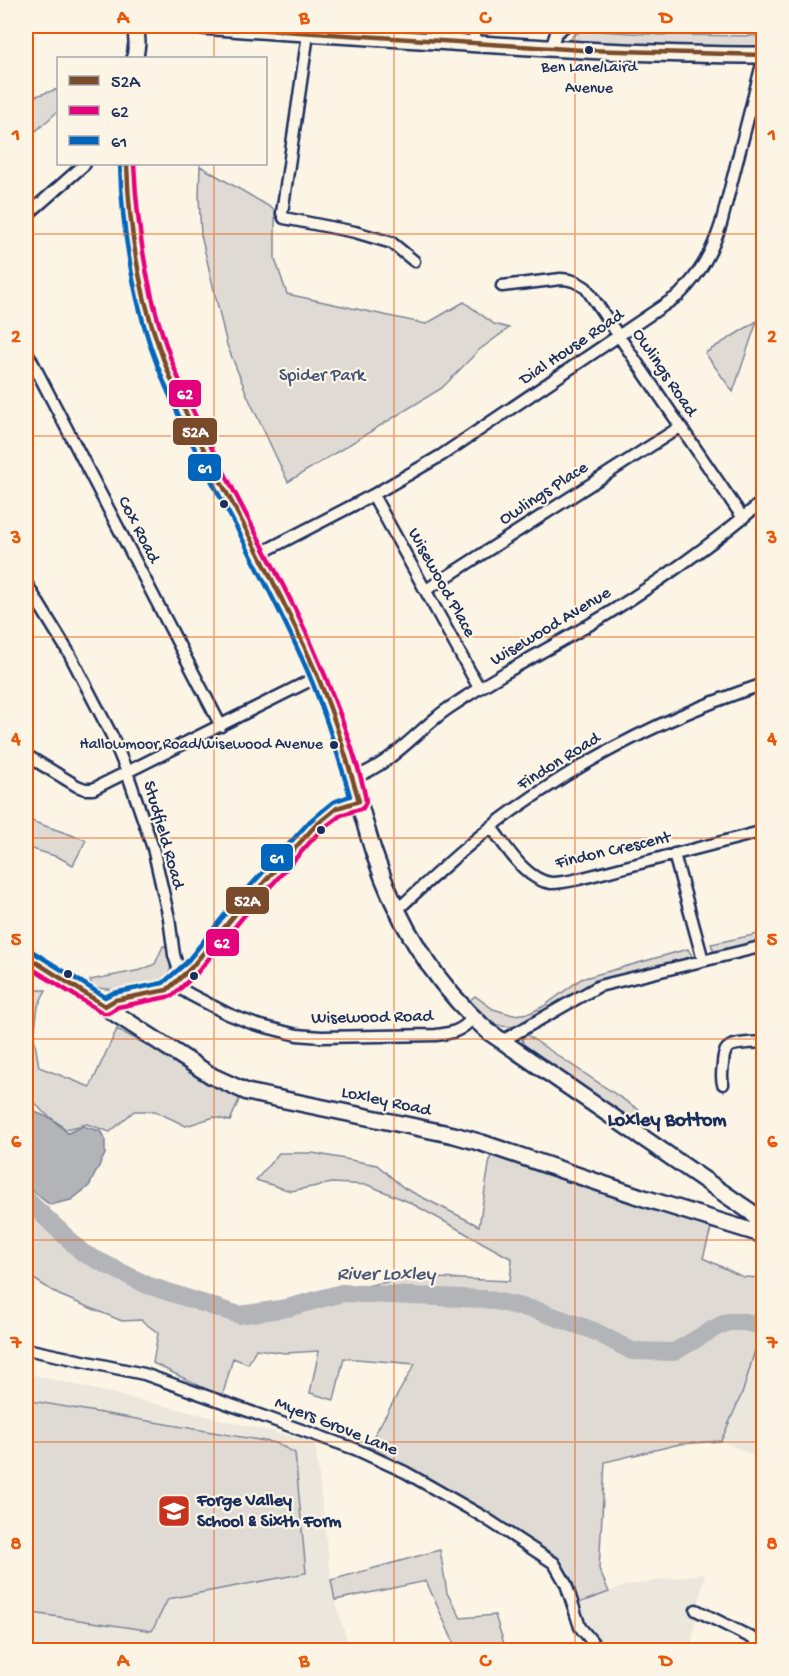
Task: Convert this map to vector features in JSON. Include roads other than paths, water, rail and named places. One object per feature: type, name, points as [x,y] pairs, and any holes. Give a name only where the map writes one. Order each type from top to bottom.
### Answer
[{"type":"street","points":[[135,57],[136,26]]},
{"type":"street","points":[[202,26],[474,45],[686,55],[764,56]]},
{"type":"street","points":[[474,45],[475,26]]},
{"type":"street","points":[[551,49],[556,33],[565,26]]},
{"type":"street","points":[[308,34],[282,213],[284,218],[355,232],[392,243],[414,261]]},
{"type":"street","name":"Dial House Road","points":[[259,555],[373,495],[442,455],[679,295],[704,266],[714,245],[764,56]]},
{"type":"street","points":[[26,216],[84,165]]},
{"type":"street","points":[[127,165],[129,209],[142,286],[152,326],[171,378],[201,445],[304,645],[328,702],[384,881],[418,950],[441,983],[489,1032],[751,1212],[762,1234]]},
{"type":"street","name":"Owlings Road","points":[[502,286],[571,279],[586,288],[743,518]]},
{"type":"street","name":"Cox Road","points":[[26,350],[221,726]]},
{"type":"street","name":"Owlings Place","points":[[426,590],[680,427]]},
{"type":"street","name":"Wisewood Place","points":[[373,495],[479,688]]},
{"type":"street","name":"Wisewood Avenue","points":[[353,778],[384,763],[438,716],[479,688],[607,614],[696,554],[764,500]]},
{"type":"street","name":"Studfield Road","points":[[26,583],[69,653],[112,736],[127,772],[153,848],[178,980]]},
{"type":"street","points":[[26,755],[69,782],[85,789],[93,789],[317,677]]},
{"type":"street","name":"Findon Road","points":[[397,910],[491,827],[571,772],[674,717],[719,698],[764,684]]},
{"type":"street","points":[[105,1006],[115,1000],[167,990],[208,949],[261,885],[315,826],[337,808],[359,801]]},
{"type":"street","name":"Findon Crescent","points":[[491,827],[530,874],[551,883],[579,879],[764,831]]},
{"type":"street","points":[[674,854],[703,960]]},
{"type":"street","points":[[502,1041],[600,986],[764,946]]},
{"type":"street","name":"Loxley Road","points":[[26,956],[212,1076],[247,1092],[454,1136],[518,1154],[644,1198],[762,1234]]},
{"type":"street","name":"Wisewood Road","points":[[178,980],[181,989],[228,1014],[297,1035],[321,1037],[436,1035],[453,1033],[466,1026],[473,1018]]},
{"type":"street","points":[[723,1084],[721,1078],[723,1058],[729,1046],[764,1042]]},
{"type":"street","name":"Myers Grove Lane","points":[[26,1349],[144,1374],[355,1449],[405,1472],[482,1516],[554,1563],[566,1584],[580,1627],[599,1650]]},
{"type":"street","points":[[696,1610],[764,1644]]},
{"type":"waterway","name":"River Loxley","points":[[26,1199],[83,1253],[147,1285],[239,1315],[287,1308],[342,1293],[485,1299],[536,1310],[594,1331],[632,1351],[674,1352],[728,1322],[745,1322],[764,1327]]},
{"type":"waterway","name":"River Loxley","points":[[42,1215],[47,1209]]},
{"type":"place","name":"Ben Lane/Laird Avenue","points":[[589,50]]},
{"type":"place","name":"Hallowmoor Road/Wisewood Avenue","points":[[334,745]]},
{"type":"place","name":"Forge Valley School & Sixth Form","points":[[174,1511]]},
{"type":"district","name":"Loxley Bottom","points":[[667,1121]]},
{"type":"park label","name":"Spider Park","points":[[322,376]]}]
